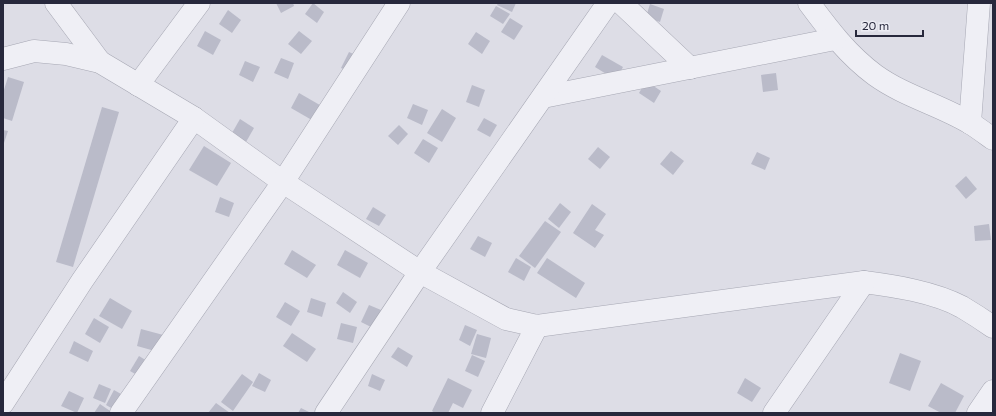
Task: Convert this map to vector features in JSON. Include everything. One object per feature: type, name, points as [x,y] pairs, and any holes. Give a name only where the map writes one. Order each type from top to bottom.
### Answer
[{"type":"street","points":[[56,3],[100,62]]},
{"type":"street","points":[[138,85],[199,3]]},
{"type":"street","points":[[121,413],[283,182],[399,3]]},
{"type":"street","points":[[326,413],[420,272],[608,3]]},
{"type":"street","points":[[621,3],[690,68]]},
{"type":"street","points":[[809,3],[835,39],[854,58],[876,76],[899,90],[970,123],[993,139]]},
{"type":"street","points":[[970,123],[979,3]]},
{"type":"street","points":[[543,97],[835,39]]},
{"type":"street","points":[[3,59],[34,51],[66,54],[100,62],[194,118],[283,182],[420,272],[506,319],[537,326],[864,282],[922,292],[961,306],[993,327]]},
{"type":"street","points":[[3,403],[82,281],[194,118]]},
{"type":"street","points":[[774,413],[864,282]]},
{"type":"street","points":[[492,413],[537,326]]},
{"type":"street","points":[[978,413],[993,391]]},
{"type":"building","points":[[276,3],[293,3],[294,6],[281,13]]},
{"type":"building","points":[[313,3],[324,12],[317,23],[305,14]]},
{"type":"building","points":[[498,3],[516,3],[512,12],[497,5]]},
{"type":"building","points":[[650,4],[664,9],[660,22],[646,17]]},
{"type":"building","points":[[496,6],[510,14],[503,24],[490,16]]},
{"type":"building","points":[[228,10],[241,20],[232,33],[219,24]]},
{"type":"building","points":[[510,18],[523,26],[514,40],[501,32]]},
{"type":"building","points":[[205,31],[221,40],[213,55],[197,46]]},
{"type":"building","points":[[299,31],[312,41],[301,54],[288,44]]},
{"type":"building","points":[[476,32],[490,41],[482,54],[468,44]]},
{"type":"building","points":[[349,52],[362,58],[355,74],[341,68]]},
{"type":"building","points":[[602,55],[623,67],[616,80],[595,67]]},
{"type":"building","points":[[281,58],[294,63],[288,79],[274,73]]},
{"type":"building","points":[[245,61],[260,67],[253,82],[239,75]]},
{"type":"building","points":[[776,73],[778,90],[763,92],[761,75]]},
{"type":"building","points":[[8,77],[24,82],[12,121],[3,118],[3,93]]},
{"type":"building","points":[[646,81],[661,91],[654,103],[639,93]]},
{"type":"building","points":[[472,85],[485,90],[479,107],[466,102]]},
{"type":"building","points":[[299,93],[325,108],[317,123],[291,108]]},
{"type":"building","points":[[413,104],[428,110],[422,125],[407,118]]},
{"type":"building","points":[[102,107],[119,112],[73,267],[56,262]]},
{"type":"building","points":[[442,109],[456,118],[442,142],[427,133]]},
{"type":"building","points":[[484,118],[497,125],[490,137],[477,130]]},
{"type":"building","points":[[240,119],[254,128],[246,142],[232,133]]},
{"type":"building","points":[[399,125],[408,134],[398,145],[388,136]]},
{"type":"building","points":[[3,130],[8,131],[3,146]]},
{"type":"building","points":[[423,139],[438,148],[429,163],[414,153]]},
{"type":"building","points":[[204,146],[231,163],[217,186],[189,170]]},
{"type":"building","points":[[598,147],[610,157],[600,169],[588,159]]},
{"type":"building","points":[[671,151],[684,161],[673,175],[660,164]]},
{"type":"building","points":[[757,152],[770,158],[765,170],[751,164]]},
{"type":"building","points":[[966,176],[977,189],[966,199],[955,186]]},
{"type":"building","points":[[220,197],[234,203],[229,217],[215,212]]},
{"type":"building","points":[[560,203],[571,212],[559,228],[548,219]]},
{"type":"building","points":[[592,204],[606,214],[595,230],[604,235],[595,248],[573,233]]},
{"type":"building","points":[[373,207],[386,215],[379,226],[366,219]]},
{"type":"building","points":[[545,221],[561,232],[535,268],[519,256]]},
{"type":"building","points":[[989,224],[991,240],[975,241],[974,226]]},
{"type":"building","points":[[478,236],[492,243],[485,257],[470,249]]},
{"type":"building","points":[[292,250],[316,265],[307,278],[284,264]]},
{"type":"building","points":[[345,250],[368,263],[360,278],[337,265]]},
{"type":"building","points":[[516,258],[531,267],[524,281],[508,272]]},
{"type":"building","points":[[547,258],[585,283],[576,298],[537,273]]},
{"type":"building","points":[[343,292],[357,302],[350,313],[336,303]]},
{"type":"building","points":[[110,298],[132,311],[122,329],[99,316]]},
{"type":"building","points":[[311,298],[326,303],[322,317],[307,312]]},
{"type":"building","points":[[285,302],[300,311],[291,326],[276,317]]},
{"type":"building","points":[[369,305],[381,310],[373,328],[361,322]]},
{"type":"building","points":[[94,318],[109,327],[100,343],[85,334]]},
{"type":"building","points":[[341,323],[357,327],[353,343],[337,339]]},
{"type":"building","points":[[465,325],[477,330],[470,346],[459,340]]},
{"type":"building","points":[[141,329],[167,336],[162,353],[137,346]]},
{"type":"building","points":[[292,333],[316,349],[307,362],[283,346]]},
{"type":"building","points":[[477,334],[491,338],[486,358],[471,354]]},
{"type":"building","points":[[74,341],[93,351],[88,362],[69,353]]},
{"type":"building","points":[[398,347],[413,356],[407,367],[391,357]]},
{"type":"building","points":[[900,353],[921,361],[910,391],[889,383]]},
{"type":"building","points":[[472,355],[485,361],[478,377],[465,371]]},
{"type":"building","points":[[139,356],[152,364],[144,379],[130,371]]},
{"type":"building","points":[[259,373],[271,380],[265,392],[252,386]]},
{"type":"building","points":[[242,374],[253,382],[233,411],[221,402]]},
{"type":"building","points":[[372,374],[385,380],[380,391],[368,386]]},
{"type":"building","points":[[448,378],[472,390],[463,408],[453,403],[448,413],[435,413],[432,411]]},
{"type":"building","points":[[745,378],[761,388],[752,402],[737,393]]},
{"type":"building","points":[[941,383],[964,396],[955,413],[941,413],[928,406]]},
{"type":"building","points":[[99,384],[111,389],[105,403],[93,398]]},
{"type":"building","points":[[114,390],[128,398],[120,413],[106,405]]},
{"type":"building","points":[[69,391],[84,398],[77,413],[61,406]]},
{"type":"building","points":[[216,403],[230,413],[208,413]]},
{"type":"building","points":[[100,404],[113,413],[94,413]]},
{"type":"building","points":[[301,408],[311,413],[298,413]]}]
